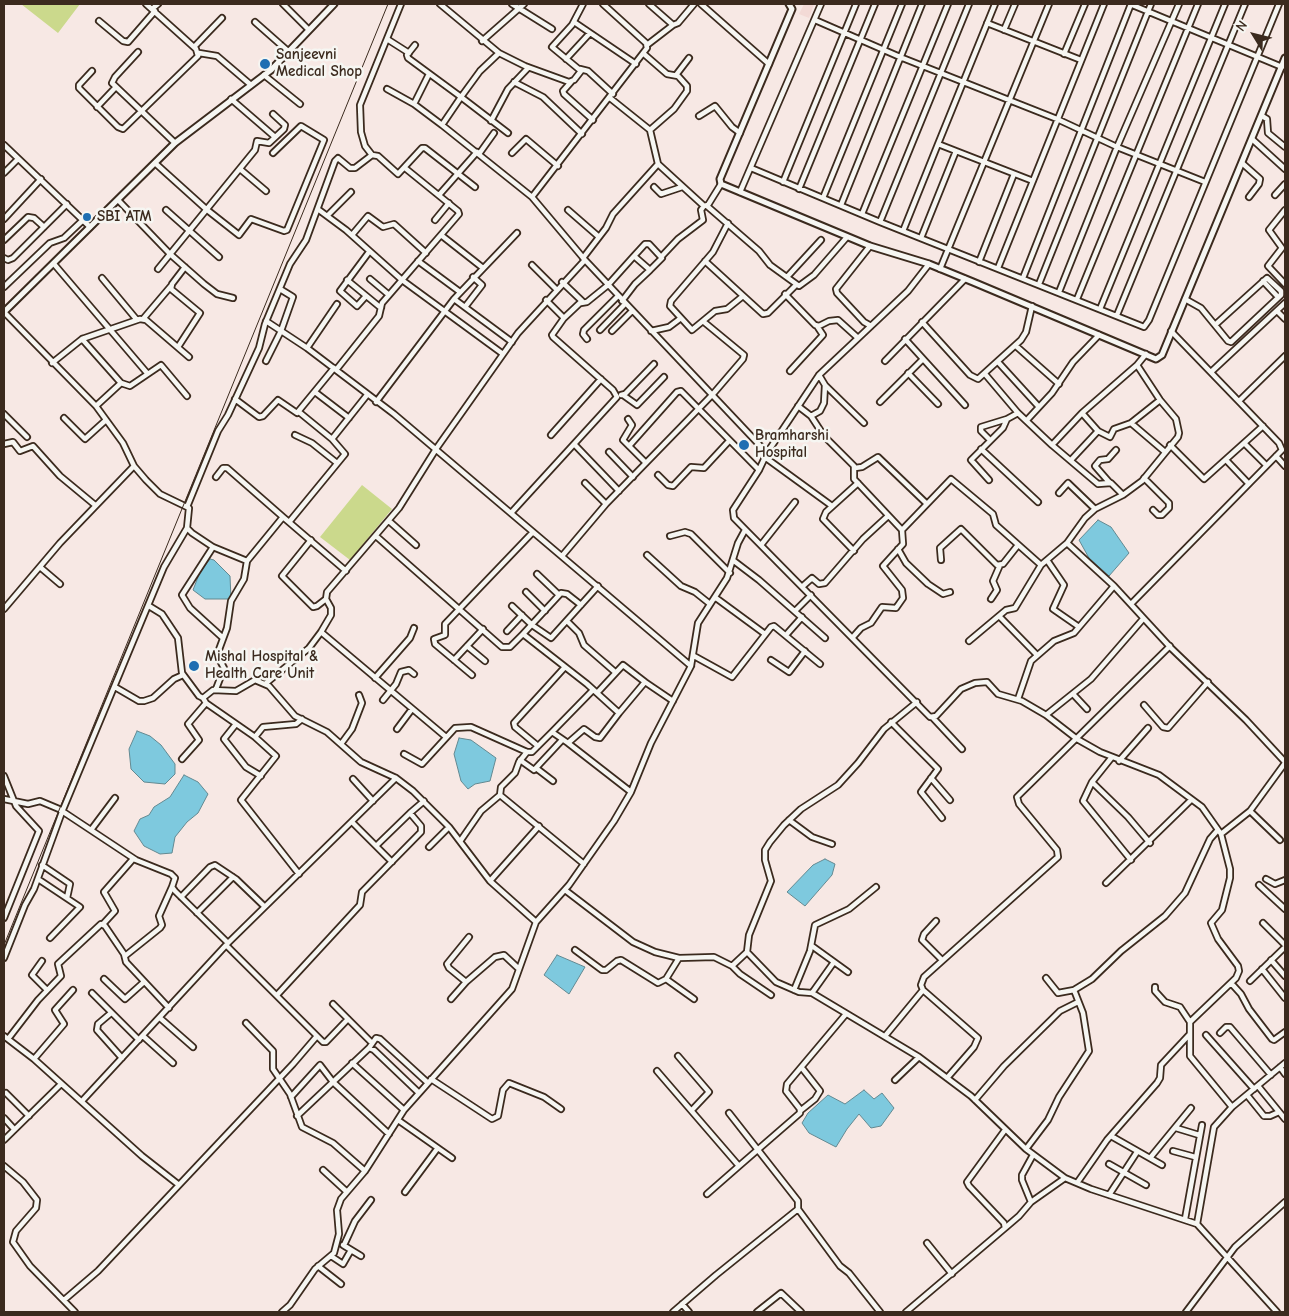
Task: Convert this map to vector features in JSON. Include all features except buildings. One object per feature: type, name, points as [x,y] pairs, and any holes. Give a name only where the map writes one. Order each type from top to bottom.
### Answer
[{"type":"street","points":[[146,4],[153,8],[199,53],[217,56],[251,85]]},
{"type":"street","points":[[99,21],[128,42],[158,4]]},
{"type":"street","points":[[283,4],[308,29]]},
{"type":"street","points":[[4,958],[38,879],[62,812],[166,562],[188,528],[190,512],[187,507],[160,494],[134,466],[123,443],[96,406],[4,312],[175,143],[264,75],[289,52],[308,29],[334,4]]},
{"type":"street","points":[[401,4],[362,97],[359,110],[365,146],[372,155],[378,156],[396,173],[405,168],[424,148],[475,186]]},
{"type":"street","points":[[440,4],[482,41],[499,53],[528,68],[571,82]]},
{"type":"street","points":[[512,4],[552,29]]},
{"type":"street","points":[[482,41],[524,4]]},
{"type":"street","points":[[583,4],[574,22],[552,47],[566,60],[580,69],[588,71],[611,96],[650,130],[658,164],[682,187],[728,223],[759,251],[770,265],[796,285],[801,286],[812,278],[847,237]]},
{"type":"street","points":[[603,4],[648,45]]},
{"type":"street","points":[[649,4],[673,25]]},
{"type":"street","points":[[532,197],[644,54],[648,45],[678,23],[694,4]]},
{"type":"street","points":[[701,4],[769,64]]},
{"type":"street","points":[[600,330],[624,302],[635,284],[662,260],[662,256],[678,239],[703,220],[701,210],[721,184],[720,180],[792,9],[789,4]]},
{"type":"street","points":[[740,192],[821,4]]},
{"type":"street","points":[[783,182],[856,4]]},
{"type":"street","points":[[800,189],[875,4]]},
{"type":"street","points":[[823,198],[902,4]]},
{"type":"street","points":[[841,204],[922,4]]},
{"type":"street","points":[[862,214],[948,4]]},
{"type":"street","points":[[880,222],[969,4]]},
{"type":"street","points":[[903,231],[995,4]]},
{"type":"street","points":[[1004,30],[1015,4]]},
{"type":"street","points":[[940,269],[1049,4]]},
{"type":"street","points":[[1064,54],[1085,4]]},
{"type":"street","points":[[998,268],[1104,4]]},
{"type":"street","points":[[1023,278],[1130,4],[1282,67]]},
{"type":"street","points":[[1039,284],[1151,4]]},
{"type":"street","points":[[1059,292],[1117,147],[1179,4]]},
{"type":"street","points":[[1078,299],[1198,4]]},
{"type":"street","points":[[1100,308],[1225,4]]},
{"type":"street","points":[[1117,315],[1245,4]]},
{"type":"street","points":[[751,168],[979,262],[1078,299],[1141,327],[1147,324],[1279,4]]},
{"type":"street","points":[[194,47],[222,18]]},
{"type":"street","points":[[815,20],[900,57],[1057,119],[1117,147],[1205,182]]},
{"type":"street","points":[[255,22],[289,52]]},
{"type":"street","points":[[574,22],[636,64]]},
{"type":"street","points":[[987,23],[1081,60]]},
{"type":"street","points":[[566,60],[590,33]]},
{"type":"street","points":[[387,38],[409,52]]},
{"type":"street","points":[[415,45],[409,52],[408,58],[508,133]]},
{"type":"street","points":[[138,52],[115,77],[112,83],[115,88],[175,143]]},
{"type":"street","points":[[92,71],[78,87],[120,129],[142,112],[199,53]]},
{"type":"street","points":[[442,125],[480,71],[499,53]]},
{"type":"street","points":[[644,54],[666,74],[676,75],[688,86],[687,91],[674,109],[650,130]]},
{"type":"street","points":[[676,75],[689,58]]},
{"type":"street","points":[[721,184],[870,246],[929,264],[965,278],[1156,359],[1160,358],[1172,331],[1285,58]]},
{"type":"street","points":[[491,121],[499,102],[514,82],[528,68]]},
{"type":"street","points":[[580,69],[580,73],[563,93],[593,120]]},
{"type":"street","points":[[414,104],[429,74]]},
{"type":"street","points":[[264,75],[300,104]]},
{"type":"street","points":[[514,82],[543,98],[582,134]]},
{"type":"street","points":[[97,107],[115,88]]},
{"type":"street","points":[[387,89],[414,104],[532,197],[584,259],[713,394],[767,455],[832,506]]},
{"type":"street","points":[[231,100],[275,137]]},
{"type":"street","points":[[699,116],[716,106],[732,127],[740,133]]},
{"type":"street","points":[[158,269],[255,150],[257,141],[269,143],[285,127],[273,114]]},
{"type":"street","points":[[1262,116],[1267,119],[1268,133],[1285,147]]},
{"type":"street","points":[[155,162],[206,209],[239,235],[253,219],[284,231],[287,230],[324,140],[301,126],[273,153]]},
{"type":"street","points":[[439,195],[494,133]]},
{"type":"street","points":[[512,153],[526,139],[558,166]]},
{"type":"street","points":[[1252,140],[1285,169]]},
{"type":"street","points":[[938,144],[1033,181]]},
{"type":"street","points":[[4,145],[90,227]]},
{"type":"street","points":[[921,238],[956,151]]},
{"type":"street","points":[[187,507],[218,431],[259,348],[266,321],[292,261],[306,240],[336,158],[352,169],[372,155]]},
{"type":"street","points":[[4,173],[18,158]]},
{"type":"street","points":[[1242,163],[1260,179],[1259,184],[1249,197]]},
{"type":"street","points":[[265,684],[309,648],[331,615],[331,608],[326,599],[327,592],[389,521],[412,490],[436,449],[502,354],[546,300],[584,259],[613,214],[658,164]]},
{"type":"street","points":[[299,412],[379,316],[381,308],[389,295],[459,214],[449,203],[405,168]]},
{"type":"street","points":[[240,169],[266,190]]},
{"type":"street","points":[[979,262],[1014,174]]},
{"type":"street","points":[[4,219],[41,179]]},
{"type":"street","points":[[1275,195],[1285,184]]},
{"type":"street","points":[[654,187],[660,194],[682,187]]},
{"type":"street","points":[[327,216],[351,192]]},
{"type":"street","points":[[118,200],[170,254],[217,294],[233,298]]},
{"type":"street","points":[[435,220],[449,203]]},
{"type":"street","points":[[4,258],[8,260],[13,258],[66,204]]},
{"type":"street","points":[[166,210],[219,257]]},
{"type":"street","points":[[318,210],[352,235],[402,280],[502,354]]},
{"type":"street","points":[[568,210],[599,237]]},
{"type":"street","points":[[1285,210],[1270,230],[1282,248],[1268,266],[1285,284]]},
{"type":"street","points":[[352,235],[368,216],[384,228],[394,224],[426,253]]},
{"type":"street","points":[[4,240],[28,217],[34,218],[44,226]]},
{"type":"street","points":[[4,287],[50,243],[64,238],[83,220]]},
{"type":"street","points":[[728,223],[705,261],[670,304],[692,330],[715,311],[727,309],[744,296]]},
{"type":"street","points":[[376,402],[454,299],[473,277],[502,251],[517,233]]},
{"type":"street","points":[[441,235],[483,268]]},
{"type":"street","points":[[787,277],[821,240]]},
{"type":"street","points":[[662,256],[647,244],[608,285],[587,302],[581,303],[564,318],[552,335],[617,394],[623,395],[637,405],[664,377]]},
{"type":"street","points":[[870,246],[840,282],[836,291],[864,322],[871,326]]},
{"type":"street","points":[[366,296],[358,306],[342,295],[341,288],[369,252]]},
{"type":"street","points":[[634,256],[650,270]]},
{"type":"street","points":[[418,261],[460,292]]},
{"type":"street","points":[[705,261],[763,314],[768,313],[796,285]]},
{"type":"street","points":[[54,264],[147,373]]},
{"type":"street","points":[[929,264],[908,291],[819,375],[733,510],[734,518],[745,530],[803,586],[962,749]]},
{"type":"street","points":[[532,265],[556,290]]},
{"type":"street","points":[[52,362],[82,339],[109,328],[140,319],[186,267]]},
{"type":"street","points":[[465,307],[482,285],[473,277]]},
{"type":"street","points":[[102,278],[140,319],[190,357]]},
{"type":"street","points":[[884,361],[965,278]]},
{"type":"street","points":[[1185,299],[1201,308],[1228,341],[1235,341],[1278,297],[1281,291],[1271,279],[1267,278],[1215,325]]},
{"type":"street","points":[[370,279],[389,295]]},
{"type":"street","points":[[347,280],[381,308]]},
{"type":"street","points":[[562,282],[581,299],[581,303]]},
{"type":"street","points":[[171,286],[200,313],[178,347]]},
{"type":"street","points":[[266,361],[281,331],[293,298],[280,290]]},
{"type":"street","points":[[785,294],[817,326],[823,335],[790,372]]},
{"type":"street","points":[[587,339],[583,334],[584,330],[618,296]]},
{"type":"street","points":[[454,299],[512,342]]},
{"type":"street","points":[[546,300],[564,318]]},
{"type":"street","points":[[1212,372],[1285,303]]},
{"type":"street","points":[[307,348],[337,304]]},
{"type":"street","points":[[922,322],[970,376],[978,379],[1016,346],[1026,332],[1032,306]]},
{"type":"street","points":[[612,331],[632,311]]},
{"type":"street","points":[[1277,311],[1285,319]]},
{"type":"street","points":[[651,331],[669,327],[681,318]]},
{"type":"street","points":[[817,326],[829,321],[838,320],[858,338]]},
{"type":"street","points":[[266,321],[335,369],[436,449],[691,666]]},
{"type":"street","points":[[562,556],[606,504],[713,394],[744,357],[704,322]]},
{"type":"street","points":[[1131,604],[1282,450],[1281,445],[1172,331]]},
{"type":"street","points":[[1026,420],[1059,384],[1074,362],[1099,334]]},
{"type":"street","points":[[82,339],[122,383],[130,386],[147,373],[163,365],[187,396]]},
{"type":"street","points":[[905,339],[965,404]]},
{"type":"street","points":[[1016,346],[1059,384]]},
{"type":"street","points":[[1052,445],[1082,413],[1137,365],[1146,354]]},
{"type":"street","points":[[1239,401],[1285,356]]},
{"type":"street","points":[[880,402],[922,359]]},
{"type":"street","points":[[998,362],[1039,407]]},
{"type":"street","points":[[623,395],[654,364]]},
{"type":"street","points":[[969,641],[1006,610],[1015,608],[1041,565],[1067,542],[1085,518],[1095,508],[1123,495],[1144,478],[1179,433],[1178,423],[1137,365]]},
{"type":"street","points":[[908,373],[938,404]]},
{"type":"street","points":[[985,374],[1018,413],[1052,445],[1098,484],[1108,482]]},
{"type":"street","points":[[819,375],[824,385],[864,423]]},
{"type":"street","points":[[551,435],[600,379]]},
{"type":"street","points":[[96,406],[122,383]]},
{"type":"street","points":[[811,416],[822,408],[824,385]]},
{"type":"street","points":[[629,446],[676,392],[681,391],[759,470]]},
{"type":"street","points":[[314,392],[349,418]]},
{"type":"street","points":[[511,513],[616,399],[617,394]]},
{"type":"street","points":[[332,439],[367,395]]},
{"type":"street","points":[[235,399],[259,417],[263,416],[278,400],[294,413],[299,412],[345,452],[290,521]]},
{"type":"street","points":[[1082,413],[1098,431],[1110,436],[1114,429],[1131,423],[1160,400]]},
{"type":"street","points":[[798,406],[811,416],[824,436],[855,468]]},
{"type":"street","points":[[990,440],[981,431],[981,427],[1007,419],[1018,413]]},
{"type":"street","points":[[4,414],[28,437]]},
{"type":"street","points":[[64,418],[85,439],[106,420]]},
{"type":"street","points":[[628,418],[632,425],[623,438],[646,463]]},
{"type":"street","points":[[989,480],[971,463],[973,456],[1003,428],[1007,419]]},
{"type":"street","points":[[1131,423],[1165,452]]},
{"type":"street","points":[[1170,445],[1204,479],[1263,426]]},
{"type":"street","points":[[1071,460],[1098,431]]},
{"type":"street","points":[[295,435],[312,443],[337,463]]},
{"type":"street","points":[[658,475],[668,486],[673,486],[691,468],[704,468],[729,441]]},
{"type":"street","points":[[4,444],[12,442],[22,451],[28,446],[33,446],[60,476],[95,505]]},
{"type":"street","points":[[1244,443],[1266,465]]},
{"type":"street","points":[[575,445],[619,491]]},
{"type":"street","points":[[981,449],[1038,502]]},
{"type":"street","points":[[1116,450],[1108,459],[1100,460],[1095,466],[1108,482],[1123,495]]},
{"type":"street","points":[[610,452],[632,477]]},
{"type":"street","points":[[1276,456],[1285,466]]},
{"type":"street","points":[[855,468],[862,467],[878,457],[926,503]]},
{"type":"street","points":[[1226,460],[1248,483]]},
{"type":"street","points":[[4,609],[95,505],[117,486],[134,466]]},
{"type":"street","points":[[216,477],[223,468],[227,468],[346,571]]},
{"type":"street","points":[[853,637],[863,626],[871,623],[882,607],[896,608],[903,598],[902,590],[883,566],[903,544],[902,530],[853,477],[855,468]]},
{"type":"street","points":[[1144,478],[1169,503],[1169,508],[1162,515],[1158,515],[1153,510]]},
{"type":"street","points":[[902,530],[948,480],[954,480],[993,514],[996,526],[1041,565]]},
{"type":"street","points":[[585,483],[606,504]]},
{"type":"street","points":[[854,551],[823,519],[832,506],[858,483]]},
{"type":"street","points":[[1059,493],[1068,483],[1095,508]]},
{"type":"street","points":[[761,545],[795,502]]},
{"type":"street","points":[[803,586],[812,578],[820,584],[825,584],[863,539],[888,516]]},
{"type":"street","points":[[203,698],[216,689],[223,671],[217,658],[231,601],[244,579],[247,561],[283,517]]},
{"type":"street","points":[[389,521],[416,545]]},
{"type":"street","points":[[188,528],[212,547],[247,561]]},
{"type":"street","points":[[941,560],[940,548],[961,529],[994,562],[1000,565]]},
{"type":"street","points":[[282,1312],[290,1305],[318,1266],[331,1256],[338,1242],[338,1205],[365,1171],[404,1110],[512,989],[536,922],[565,890],[584,864],[630,792],[648,748],[691,666],[697,626],[730,573],[738,543],[745,530]]},
{"type":"street","points":[[472,675],[433,642],[435,638],[445,634],[445,624],[533,532]]},
{"type":"street","points":[[670,536],[685,532],[691,534],[730,573]]},
{"type":"street","points":[[376,536],[505,648],[510,647],[559,595],[565,593],[581,605]]},
{"type":"street","points":[[312,540],[282,576],[313,606],[318,606],[326,599]]},
{"type":"street","points":[[1046,978],[1058,993],[1074,990],[1092,979],[1121,951],[1165,916],[1186,894],[1210,839],[1250,810],[1285,763],[1208,682],[1143,619],[1114,586],[1067,542]]},
{"type":"street","points":[[991,599],[997,590],[993,581],[1000,565],[1018,545]]},
{"type":"street","points":[[212,547],[182,595],[190,608],[223,638]]},
{"type":"street","points":[[898,549],[906,563],[928,584],[943,594],[950,592]]},
{"type":"street","points":[[647,555],[680,586],[695,592],[710,604]]},
{"type":"street","points":[[1047,560],[1064,585],[1053,609],[1079,627]]},
{"type":"street","points":[[734,561],[825,638]]},
{"type":"street","points":[[40,567],[60,584]]},
{"type":"street","points":[[537,574],[559,595]]},
{"type":"street","points":[[512,606],[532,625],[551,638],[598,586]]},
{"type":"street","points":[[1018,699],[1029,665],[1037,655],[1054,641],[1071,635],[1114,586]]},
{"type":"street","points":[[526,592],[545,611]]},
{"type":"street","points":[[795,611],[811,595]]},
{"type":"street","points":[[716,598],[765,634]]},
{"type":"street","points":[[148,606],[162,614],[178,638],[183,675],[199,696],[206,703],[255,737],[276,756],[241,800],[299,874]]},
{"type":"street","points":[[507,631],[522,615]]},
{"type":"street","points":[[999,616],[1037,655]]},
{"type":"street","points":[[786,635],[802,617]]},
{"type":"street","points":[[1046,715],[1092,679],[1143,619]]},
{"type":"street","points":[[567,621],[580,633],[584,645],[615,672]]},
{"type":"street","points":[[694,656],[732,677],[765,634],[774,626],[820,664]]},
{"type":"street","points":[[375,678],[410,638],[414,628]]},
{"type":"street","points":[[454,660],[483,629]]},
{"type":"street","points":[[321,632],[446,737]]},
{"type":"street","points":[[523,634],[595,691],[619,713]]},
{"type":"street","points":[[467,646],[485,661]]},
{"type":"street","points":[[947,1078],[974,1047],[978,1038],[923,990],[921,985],[924,977],[1058,857],[1057,850],[1020,804],[1017,797],[1170,646]]},
{"type":"street","points":[[771,660],[789,672],[805,652]]},
{"type":"street","points":[[404,754],[422,764],[454,728],[471,727],[527,752],[532,752],[623,666],[673,701]]},
{"type":"street","points":[[538,746],[515,727],[514,723],[565,667]]},
{"type":"street","points":[[383,700],[401,672],[409,670],[414,674]]},
{"type":"street","points":[[115,687],[139,701],[144,701],[153,698],[174,679],[183,675]]},
{"type":"street","points":[[216,689],[236,691],[255,680],[265,684],[291,712],[327,732],[361,762],[396,778],[424,801],[461,840],[490,881],[536,922]]},
{"type":"street","points":[[568,743],[584,729],[595,737],[600,738],[645,682]]},
{"type":"street","points":[[933,718],[961,689],[975,683],[988,682],[998,694],[1018,699],[1046,715],[1077,739],[1112,758],[1159,775],[1202,807],[1219,833],[1230,869],[1230,878],[1222,910],[1211,923],[1220,943],[1238,966],[1238,975],[1190,1022]]},
{"type":"street","points":[[1144,705],[1163,727],[1168,728],[1208,682]]},
{"type":"street","points":[[1073,694],[1087,709]]},
{"type":"street","points":[[341,744],[352,729],[362,703],[359,695]]},
{"type":"street","points":[[732,966],[747,952],[749,935],[771,881],[765,860],[765,850],[789,820],[838,785],[891,722],[917,702]]},
{"type":"street","points":[[182,759],[199,740],[188,724],[206,703]]},
{"type":"street","points":[[398,729],[412,709]]},
{"type":"street","points":[[255,737],[263,727],[296,724],[302,719]]},
{"type":"street","points":[[891,722],[936,766],[937,772],[921,792],[942,818]]},
{"type":"street","points":[[236,724],[224,740],[246,768],[261,776]]},
{"type":"street","points":[[1119,761],[1148,728]]},
{"type":"street","points":[[552,732],[630,792]]},
{"type":"street","points":[[520,760],[532,770],[562,740]]},
{"type":"street","points":[[461,840],[481,811],[500,795],[501,787],[515,773],[520,760],[527,752]]},
{"type":"street","points":[[1112,758],[1092,782],[1084,798],[1084,805],[1131,860]]},
{"type":"street","points":[[536,768],[553,781]]},
{"type":"street","points":[[4,776],[14,801],[39,830],[4,918]]},
{"type":"street","points":[[82,1101],[227,944],[396,778]]},
{"type":"street","points":[[931,778],[950,800]]},
{"type":"street","points":[[353,779],[373,801]]},
{"type":"street","points":[[1092,782],[1128,817],[1150,843]]},
{"type":"street","points":[[500,795],[584,864]]},
{"type":"street","points":[[90,830],[116,798]]},
{"type":"street","points":[[4,799],[28,804],[40,801],[62,812],[133,859],[171,874],[175,878],[159,916],[160,928],[125,956]]},
{"type":"street","points":[[1106,883],[1150,843],[1191,800]]},
{"type":"street","points":[[376,846],[424,801]]},
{"type":"street","points":[[1250,810],[1280,840]]},
{"type":"street","points":[[277,994],[360,905],[362,892],[421,832],[421,826],[410,813]]},
{"type":"street","points":[[789,820],[809,835],[832,844]]},
{"type":"street","points":[[352,822],[392,862]]},
{"type":"street","points":[[490,881],[539,826]]},
{"type":"street","points":[[429,847],[449,827]]},
{"type":"street","points":[[133,859],[104,892],[115,911],[58,964],[61,976],[6,1037],[34,1059],[142,1156],[179,1185]]},
{"type":"street","points":[[42,865],[70,884],[67,898]]},
{"type":"street","points":[[181,897],[213,865],[232,877],[264,906]]},
{"type":"street","points":[[197,912],[232,877]]},
{"type":"street","points":[[38,879],[80,909],[50,938]]},
{"type":"street","points":[[1266,879],[1275,884],[1285,880]]},
{"type":"street","points":[[1258,885],[1285,909]]},
{"type":"street","points":[[172,887],[325,1043],[348,1019]]},
{"type":"street","points":[[794,990],[812,946],[814,927],[817,923],[849,909],[876,887]]},
{"type":"street","points":[[565,890],[633,942],[655,952],[679,958],[714,958],[732,966],[771,995]]},
{"type":"street","points":[[936,921],[924,934],[922,940],[942,960]]},
{"type":"street","points":[[1250,981],[1285,946],[1263,923]]},
{"type":"street","points":[[103,924],[125,956],[126,962],[169,1008]]},
{"type":"street","points":[[466,982],[449,968],[447,964],[470,937]]},
{"type":"street","points":[[812,946],[848,972]]},
{"type":"street","points":[[575,950],[602,970],[606,970],[621,960],[658,983],[666,979],[679,958]]},
{"type":"street","points":[[747,952],[776,982],[794,990],[812,993],[919,1057],[975,1100],[1033,1155],[1065,1178],[1109,1195],[1197,1224],[1228,1256],[1276,1312]]},
{"type":"street","points":[[451,999],[491,959],[501,955],[520,969]]},
{"type":"street","points":[[1271,960],[1285,976]]},
{"type":"street","points":[[42,961],[32,974],[48,990]]},
{"type":"street","points":[[812,993],[834,962]]},
{"type":"street","points":[[1262,969],[1285,998]]},
{"type":"street","points":[[104,979],[125,999],[144,982]]},
{"type":"street","points":[[666,979],[694,999]]},
{"type":"street","points":[[1231,983],[1241,994],[1249,1009],[1273,1040],[1285,1032]]},
{"type":"street","points":[[1155,987],[1155,991],[1165,1002],[1180,1007],[1190,1022],[1190,1056],[1232,1107]]},
{"type":"street","points":[[34,1059],[64,1024],[55,1010],[73,990]]},
{"type":"street","points":[[885,1036],[923,990]]},
{"type":"street","points":[[1026,1149],[1048,1120],[1059,1097],[1089,1051],[1088,1037],[1074,990]]},
{"type":"street","points":[[92,993],[111,1013],[173,1063]]},
{"type":"street","points":[[975,1100],[1004,1066],[1060,1011],[1078,1002]]},
{"type":"street","points":[[333,1004],[372,1043]]},
{"type":"street","points":[[111,1013],[98,1024],[96,1030],[122,1058]]},
{"type":"street","points":[[800,1111],[786,1087],[846,1014]]},
{"type":"street","points":[[160,1018],[193,1046]]},
{"type":"street","points":[[246,1023],[273,1051],[273,1069],[291,1096],[297,1116],[304,1129],[329,1141],[365,1171]]},
{"type":"street","points":[[1220,1033],[1226,1027],[1230,1027],[1271,1075]]},
{"type":"street","points":[[1078,1183],[1111,1136],[1157,1083],[1160,1078],[1161,1065],[1190,1035]]},
{"type":"street","points":[[1206,1035],[1285,1119]]},
{"type":"street","points":[[64,1300],[98,1271],[279,1079],[317,1036]]},
{"type":"street","points":[[297,1116],[369,1048],[376,1038],[380,1039],[430,1081],[492,1119],[498,1116],[503,1090],[513,1083],[544,1097],[560,1109]]},
{"type":"street","points":[[369,1048],[374,1050],[418,1093]]},
{"type":"street","points":[[678,1056],[709,1092],[692,1110]]},
{"type":"street","points":[[895,1080],[919,1057]]},
{"type":"street","points":[[352,1063],[404,1110]]},
{"type":"street","points":[[1197,1224],[1214,1127],[1232,1107],[1285,1063]]},
{"type":"street","points":[[291,1096],[318,1066],[322,1067],[333,1082],[389,1134]]},
{"type":"street","points":[[707,1194],[815,1099],[820,1091],[802,1068]]},
{"type":"street","points":[[1280,1068],[1285,1074]]},
{"type":"street","points":[[656,1071],[740,1166]]},
{"type":"street","points":[[4,1140],[61,1084]]},
{"type":"street","points":[[6,1093],[30,1116]]},
{"type":"street","points":[[1247,1095],[1264,1116],[1270,1116],[1279,1112]]},
{"type":"street","points":[[1150,1158],[1176,1128],[1190,1108]]},
{"type":"street","points":[[729,1113],[798,1201],[798,1209],[840,1266],[849,1273],[880,1312]]},
{"type":"street","points":[[4,1118],[14,1129]]},
{"type":"street","points":[[398,1120],[452,1158]]},
{"type":"street","points":[[1185,1219],[1202,1125]]},
{"type":"street","points":[[1176,1128],[1199,1135]]},
{"type":"street","points":[[1005,1130],[967,1182],[968,1186],[1004,1223],[1005,1228]]},
{"type":"street","points":[[1111,1136],[1162,1165]]},
{"type":"street","points":[[405,1192],[437,1149]]},
{"type":"street","points":[[1172,1151],[1195,1156]]},
{"type":"street","points":[[1109,1195],[1137,1152]]},
{"type":"street","points":[[1031,1202],[1023,1186],[1022,1175],[1033,1155]]},
{"type":"street","points":[[1108,1164],[1146,1185]]},
{"type":"street","points":[[4,1166],[23,1182],[37,1200],[36,1208],[16,1231],[13,1242],[30,1266],[76,1312]]},
{"type":"street","points":[[323,1170],[347,1192]]},
{"type":"street","points":[[906,1312],[1019,1216],[1031,1202],[1065,1178]]},
{"type":"street","points":[[344,1246],[352,1225],[371,1200]]},
{"type":"street","points":[[1186,1312],[1234,1247],[1285,1202]]},
{"type":"street","points":[[673,1312],[798,1209]]},
{"type":"street","points":[[338,1242],[361,1256]]},
{"type":"street","points":[[928,1243],[952,1274]]},
{"type":"street","points":[[331,1256],[343,1264],[351,1250]]},
{"type":"street","points":[[318,1266],[341,1284]]},
{"type":"street","points":[[757,1312],[781,1294],[801,1312]]},
{"type":"street","points":[[682,1304],[689,1312]]},
{"type":"shaded area","points":[[804,4],[814,4],[809,18],[799,14]]},
{"type":"green space","points":[[21,4],[80,4],[58,33]]},
{"type":"green space","points":[[362,485],[392,509],[350,560],[320,537]]},
{"type":"water","points":[[1098,520],[1111,527],[1129,553],[1109,576],[1089,558],[1079,540]]},
{"type":"water","points":[[210,559],[214,560],[230,576],[231,599],[205,599],[193,590],[200,572]]},
{"type":"water","points":[[137,731],[150,736],[161,745],[175,764],[175,774],[165,784],[144,782],[131,769],[129,749]]},
{"type":"water","points":[[459,738],[471,740],[496,758],[490,781],[475,784],[468,789],[461,781],[454,754]]},
{"type":"water","points":[[184,775],[198,782],[208,794],[198,813],[187,822],[175,837],[172,853],[160,854],[144,846],[134,831],[140,819],[149,815],[154,807],[170,797]]},
{"type":"water","points":[[825,859],[835,864],[832,875],[805,906],[787,892],[813,865]]},
{"type":"water","points":[[557,955],[585,967],[569,994],[544,975]]},
{"type":"water","points":[[864,1090],[874,1099],[882,1093],[894,1108],[881,1126],[871,1128],[859,1114],[836,1147],[809,1133],[802,1123],[808,1113],[828,1095],[845,1104]]},
{"type":"railway","points":[[4,945],[388,4]]},
{"type":"place","name":"Sanjeevni Medical Shop","points":[[265,64]]},
{"type":"place","name":"SBI ATM","points":[[87,217]]},
{"type":"place","name":"Bramharshi Hospital","points":[[744,445]]},
{"type":"place","name":"Mishal Hospital & Health Care Unit","points":[[194,666]]}]
